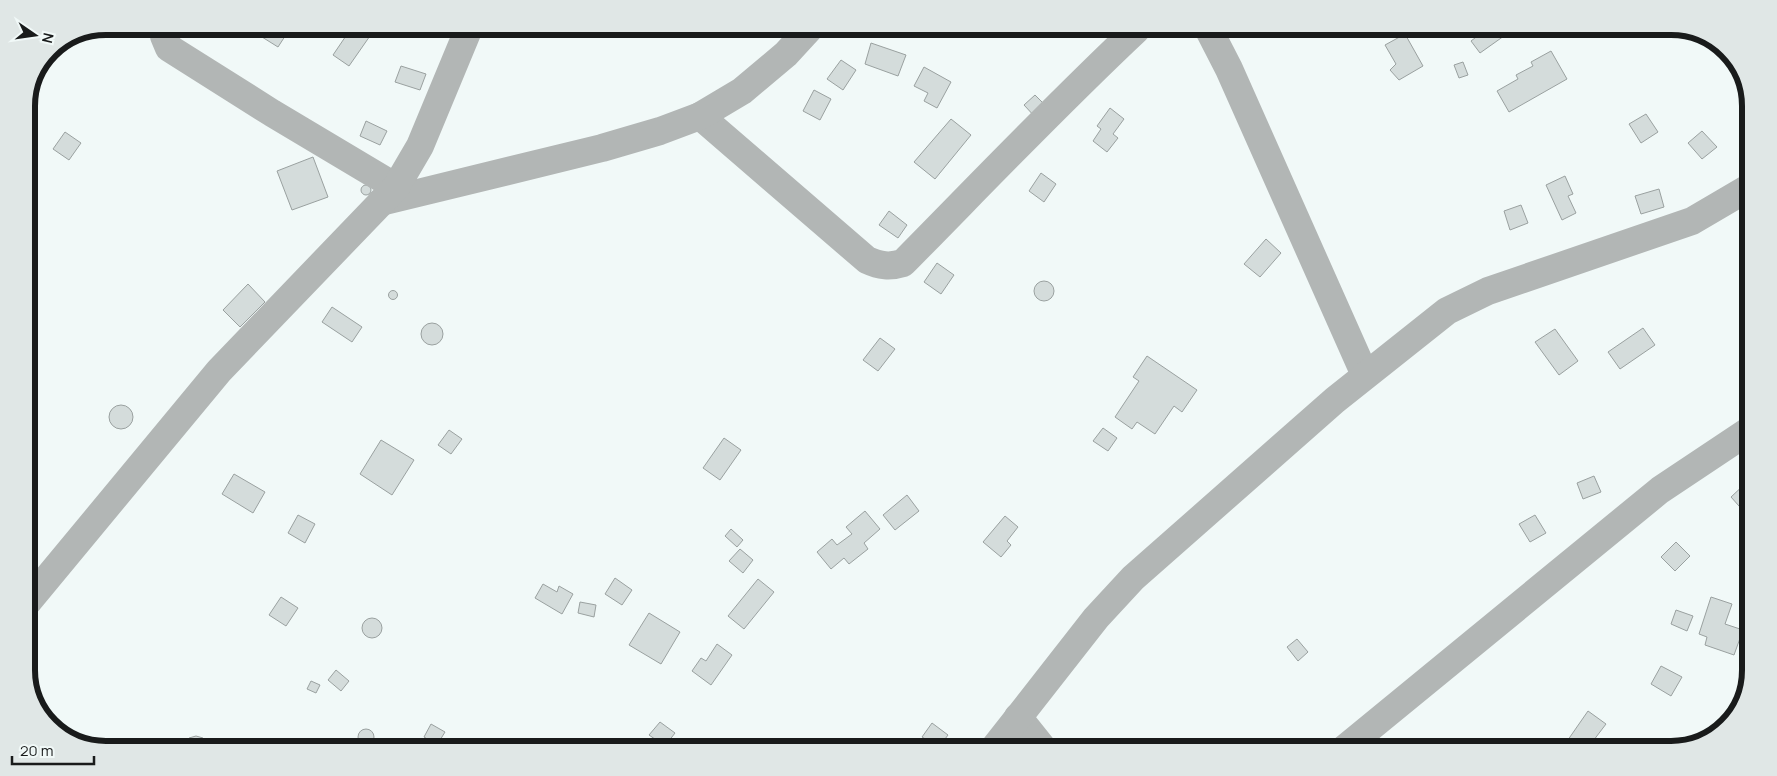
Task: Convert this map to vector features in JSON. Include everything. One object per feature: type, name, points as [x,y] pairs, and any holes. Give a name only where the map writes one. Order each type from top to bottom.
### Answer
[{"type":"street","points":[[164,35],[169,48],[272,113],[389,194],[602,148],[660,131],[700,116],[742,91],[786,54],[803,35]]},
{"type":"street","points":[[35,593],[219,371],[389,194],[420,146],[466,35]]},
{"type":"street","points":[[700,116],[867,260],[882,266],[894,266],[903,263],[1011,155],[1072,90],[1131,35]]},
{"type":"street","points":[[1212,35],[1229,69],[1366,376]]},
{"type":"street","points":[[1000,741],[1096,618],[1133,578],[1366,376],[1448,310],[1488,291],[1692,221],[1742,192]]},
{"type":"street","points":[[1353,741],[1660,490],[1742,435]]},
{"type":"street","points":[[1018,717],[1037,741]]},
{"type":"building","points":[[259,35],[286,35],[278,47]]},
{"type":"building","points":[[347,35],[371,35],[349,66],[333,55]]},
{"type":"building","points":[[1406,35],[1423,66],[1399,80],[1390,70],[1396,64],[1385,45]]},
{"type":"building","points":[[1479,35],[1505,35],[1480,53],[1471,41]]},
{"type":"building","points":[[871,43],[906,55],[898,76],[865,64]]},
{"type":"building","points":[[1551,51],[1567,79],[1509,112],[1497,91],[1518,79],[1516,75],[1533,66],[1531,62]]},
{"type":"building","points":[[841,60],[856,70],[843,90],[827,79]]},
{"type":"building","points":[[1463,62],[1468,75],[1459,78],[1454,65]]},
{"type":"building","points":[[401,66],[426,74],[420,90],[395,82]]},
{"type":"building","points":[[924,67],[951,82],[937,108],[924,101],[928,93],[914,86]]},
{"type":"building","points":[[814,90],[831,99],[820,120],[803,111]]},
{"type":"building","points":[[1035,95],[1048,108],[1037,119],[1024,105]]},
{"type":"building","points":[[1110,108],[1124,119],[1113,134],[1118,138],[1107,152],[1093,141],[1101,129],[1097,126]]},
{"type":"building","points":[[1646,114],[1658,132],[1641,143],[1629,124]]},
{"type":"building","points":[[951,119],[971,135],[935,179],[914,162]]},
{"type":"building","points":[[366,121],[387,131],[380,145],[360,136]]},
{"type":"building","points":[[1702,131],[1717,147],[1702,159],[1688,143]]},
{"type":"building","points":[[65,132],[81,143],[69,160],[53,149]]},
{"type":"building","points":[[313,157],[328,197],[292,210],[277,171]]},
{"type":"building","points":[[1041,173],[1056,184],[1044,202],[1029,191]]},
{"type":"building","points":[[1565,176],[1573,194],[1568,196],[1576,213],[1562,220],[1546,185]]},
{"type":"building","points":[[364,185],[368,185],[371,190],[370,194],[364,195],[361,192],[361,188]]},
{"type":"building","points":[[1659,189],[1664,207],[1641,214],[1635,196]]},
{"type":"building","points":[[1521,205],[1528,223],[1510,230],[1504,211]]},
{"type":"building","points":[[889,211],[907,225],[898,238],[879,225]]},
{"type":"building","points":[[1266,239],[1281,253],[1260,277],[1244,264]]},
{"type":"building","points":[[937,263],[954,275],[941,294],[924,282]]},
{"type":"building","points":[[1040,281],[1048,281],[1054,287],[1054,295],[1048,301],[1040,301],[1034,295],[1034,287]]},
{"type":"building","points":[[248,284],[265,302],[240,327],[223,310]]},
{"type":"building","points":[[393,291],[397,295],[393,299],[389,295]]},
{"type":"building","points":[[332,307],[362,327],[352,342],[322,322]]},
{"type":"building","points":[[432,323],[440,326],[443,334],[440,342],[432,345],[424,342],[421,334],[424,326]]},
{"type":"building","points":[[1643,328],[1655,345],[1620,369],[1608,352]]},
{"type":"building","points":[[1555,329],[1578,361],[1559,375],[1535,342]]},
{"type":"building","points":[[880,338],[895,349],[878,371],[863,360]]},
{"type":"building","points":[[1147,356],[1197,390],[1182,412],[1174,406],[1155,434],[1137,422],[1132,429],[1115,417],[1139,381],[1133,377]]},
{"type":"building","points":[[121,405],[130,408],[133,417],[130,426],[121,429],[112,426],[109,417],[112,408]]},
{"type":"building","points":[[1103,428],[1117,438],[1108,451],[1093,441]]},
{"type":"building","points":[[449,430],[462,439],[451,454],[438,445]]},
{"type":"building","points":[[724,438],[741,450],[720,480],[703,468]]},
{"type":"building","points":[[381,440],[414,460],[392,495],[360,474]]},
{"type":"building","points":[[234,474],[265,492],[253,513],[222,494]]},
{"type":"building","points":[[1594,476],[1601,492],[1583,499],[1577,483]]},
{"type":"building","points":[[1742,487],[1742,509],[1731,497]]},
{"type":"building","points":[[907,495],[919,511],[895,530],[883,515]]},
{"type":"building","points":[[865,511],[880,529],[864,543],[868,549],[849,564],[844,558],[831,569],[817,552],[832,539],[837,545],[852,534],[846,527]]},
{"type":"building","points":[[298,515],[315,524],[305,543],[288,533]]},
{"type":"building","points":[[1535,515],[1546,533],[1530,542],[1519,524]]},
{"type":"building","points":[[1005,516],[1018,527],[1007,541],[1011,545],[1001,557],[983,542]]},
{"type":"building","points":[[731,529],[743,540],[737,547],[725,536]]},
{"type":"building","points":[[1676,542],[1690,556],[1675,571],[1661,557]]},
{"type":"building","points":[[740,549],[753,560],[743,573],[729,561]]},
{"type":"building","points":[[615,578],[632,590],[622,605],[605,594]]},
{"type":"building","points":[[758,579],[774,592],[744,629],[728,616]]},
{"type":"building","points":[[543,584],[557,592],[559,586],[573,594],[562,614],[535,598]]},
{"type":"building","points":[[281,597],[298,608],[286,626],[269,615]]},
{"type":"building","points":[[1711,597],[1732,604],[1725,624],[1742,630],[1734,655],[1705,645],[1707,637],[1699,634]]},
{"type":"building","points":[[580,602],[596,605],[594,617],[578,613]]},
{"type":"building","points":[[1676,610],[1693,616],[1687,631],[1671,624]]},
{"type":"building","points":[[649,613],[680,632],[661,664],[629,645]]},
{"type":"building","points":[[368,618],[376,618],[382,624],[382,632],[376,638],[368,638],[362,632],[362,624]]},
{"type":"building","points":[[1297,639],[1308,652],[1298,661],[1287,647]]},
{"type":"building","points":[[717,644],[732,655],[711,685],[692,671],[701,658],[706,661]]},
{"type":"building","points":[[1661,666],[1682,677],[1671,696],[1651,684]]},
{"type":"building","points":[[336,670],[349,681],[341,691],[328,680]]},
{"type":"building","points":[[311,681],[320,685],[316,693],[307,689]]},
{"type":"building","points":[[1588,711],[1606,724],[1593,741],[1567,741]]},
{"type":"building","points":[[660,722],[675,733],[669,741],[658,741],[649,735]]},
{"type":"building","points":[[932,723],[948,735],[944,741],[929,741],[922,737]]},
{"type":"building","points":[[431,724],[445,732],[439,741],[430,741],[424,737]]},
{"type":"building","points":[[363,729],[369,729],[374,734],[373,741],[358,740],[358,734]]},
{"type":"building","points":[[196,736],[203,738],[205,741],[187,741],[189,738]]}]
